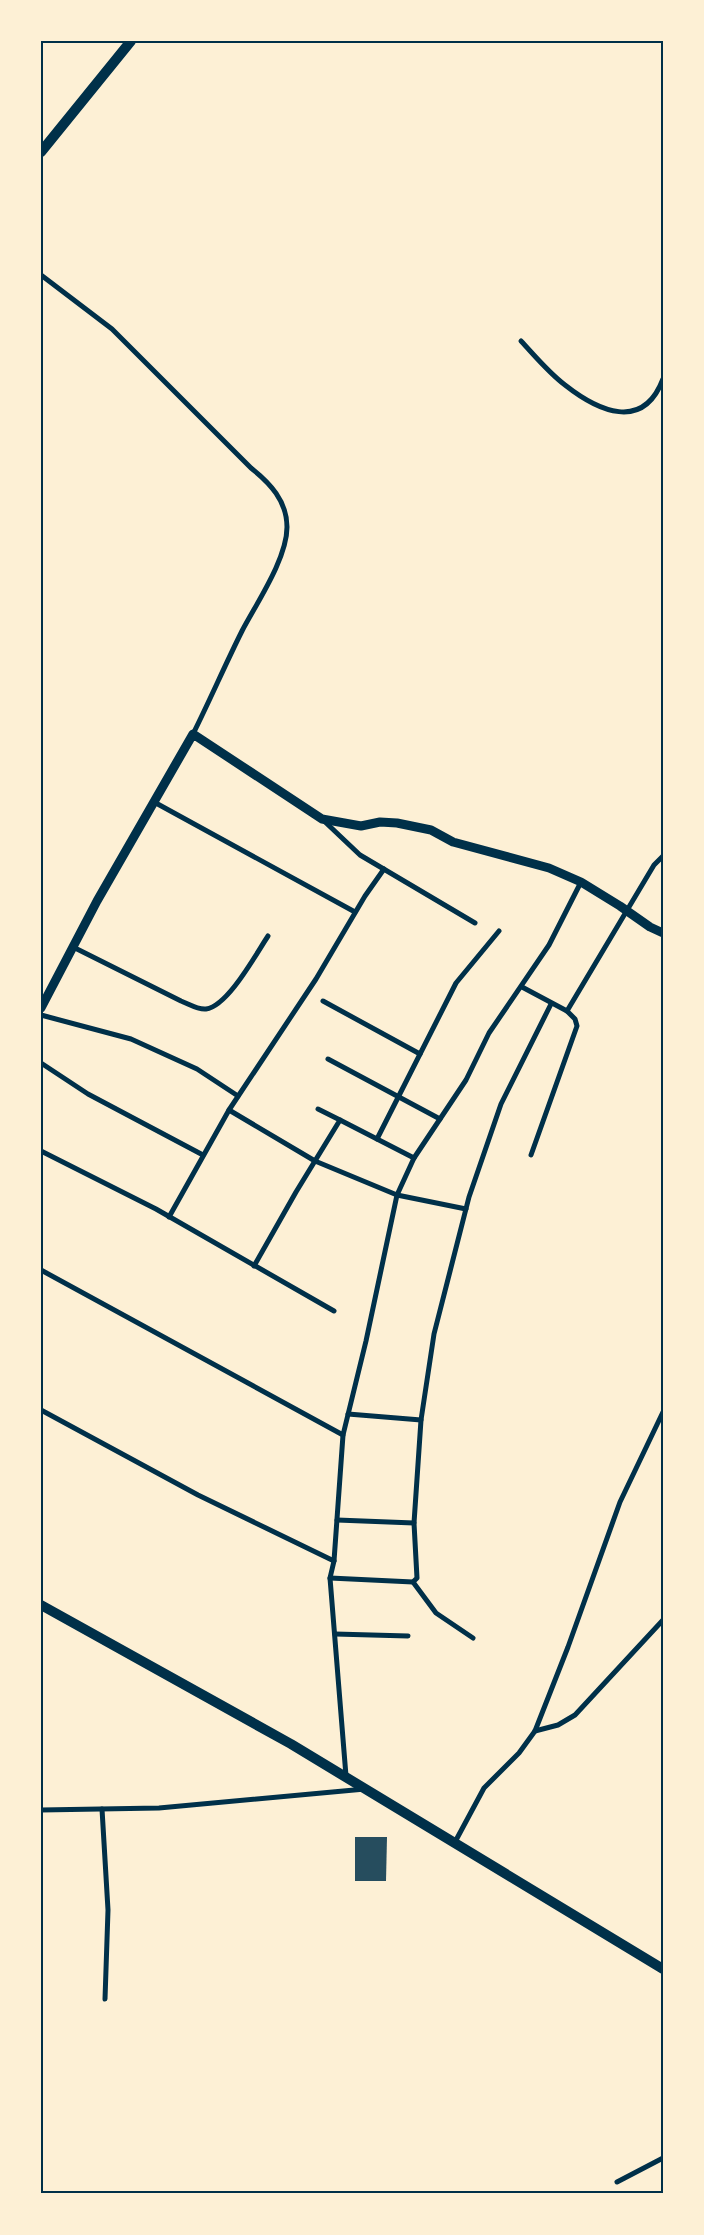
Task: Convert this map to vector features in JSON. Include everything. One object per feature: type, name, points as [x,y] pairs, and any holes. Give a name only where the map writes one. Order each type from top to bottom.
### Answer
[{"type":"main road","points":[[41,152],[131,41]]},
{"type":"main road","points":[[41,1606],[346,1776],[663,1969]]},
{"type":"street","points":[[41,275],[112,328],[251,468],[266,479],[282,500],[287,527],[284,545],[259,602],[243,630],[193,734],[97,900],[41,1008]]},
{"type":"street","points":[[521,341],[565,385],[594,403],[618,413],[635,412],[647,404],[663,380]]},
{"type":"street","points":[[193,734],[322,819],[354,850],[475,922]]},
{"type":"street","points":[[154,802],[355,912]]},
{"type":"street","points":[[322,819],[361,826],[380,822],[397,823],[431,830],[454,842],[549,868],[582,882],[650,927],[663,933]]},
{"type":"street","points":[[567,1011],[626,910],[654,865],[663,856]]},
{"type":"street","points":[[169,1217],[229,1110],[316,979],[355,912],[384,869]]},
{"type":"street","points":[[346,1776],[330,1578],[334,1561],[343,1435],[386,1253],[397,1195],[414,1158],[466,1080],[489,1033],[549,946],[582,882]]},
{"type":"street","points":[[377,1139],[456,983],[499,931]]},
{"type":"street","points":[[73,947],[181,1001],[206,1009],[225,999],[268,936]]},
{"type":"street","points":[[522,987],[567,1011],[575,1019],[575,1035],[531,1155]]},
{"type":"street","points":[[323,1001],[420,1054]]},
{"type":"street","points":[[413,1582],[417,1578],[414,1522],[421,1420],[434,1334],[466,1209],[502,1104],[551,1004]]},
{"type":"street","points":[[41,1015],[131,1039],[197,1069],[238,1096]]},
{"type":"street","points":[[328,1059],[398,1098],[440,1118]]},
{"type":"street","points":[[41,1064],[88,1094],[204,1155]]},
{"type":"street","points":[[318,1109],[414,1158]]},
{"type":"street","points":[[229,1110],[315,1161],[397,1195],[466,1209]]},
{"type":"street","points":[[256,1267],[340,1120]]},
{"type":"street","points":[[41,1151],[169,1217],[334,1312]]},
{"type":"street","points":[[41,1270],[343,1435]]},
{"type":"street","points":[[41,1410],[198,1495],[334,1561]]},
{"type":"street","points":[[455,1842],[484,1788],[519,1753],[535,1731],[620,1502],[663,1412]]},
{"type":"street","points":[[348,1414],[421,1420]]},
{"type":"street","points":[[337,1520],[414,1522]]},
{"type":"street","points":[[330,1578],[413,1582]]},
{"type":"street","points":[[413,1582],[436,1614],[472,1638]]},
{"type":"street","points":[[535,1731],[558,1725],[575,1715],[663,1620]]},
{"type":"street","points":[[335,1634],[408,1636]]},
{"type":"street","points":[[41,1810],[159,1808],[368,1789]]},
{"type":"street","points":[[102,1809],[108,1910],[105,1999]]},
{"type":"street","points":[[617,2182],[663,2158]]},
{"type":"building","points":[[355,1837],[387,1837],[386,1881],[355,1881]]}]
